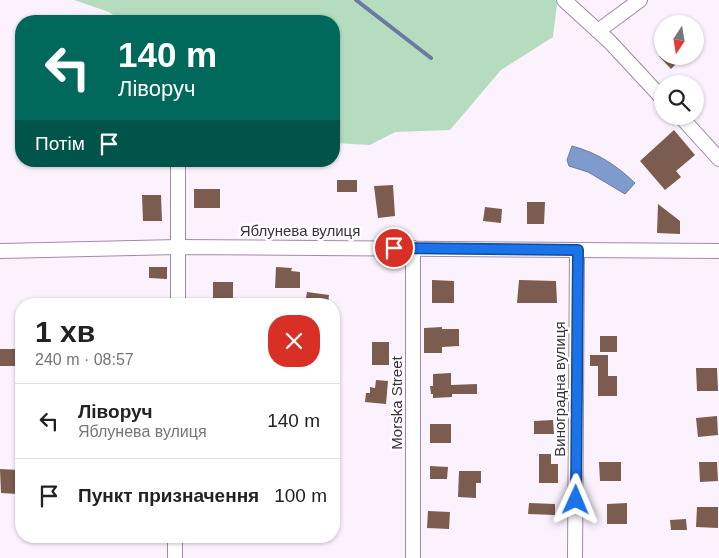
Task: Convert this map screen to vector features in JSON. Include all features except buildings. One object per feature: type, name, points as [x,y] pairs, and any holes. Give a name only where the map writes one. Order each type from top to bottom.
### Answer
[{"type":"street","points":[[564,0],[598,31],[654,90]]},
{"type":"street","points":[[598,31],[640,0]]},
{"type":"street","points":[[688,125],[719,158]]},
{"type":"street","points":[[178,167],[178,298]]},
{"type":"street","name":"Яблунева вулиця","points":[[0,251],[178,247],[719,251]]},
{"type":"street","name":"Morska Street","points":[[413,248],[413,558]]},
{"type":"street","name":"Виноградна вулиця","points":[[575,558],[578,250]]},
{"type":"street","points":[[175,543],[175,558]]},
{"type":"green space","points":[[74,0],[556,0],[557,4],[553,37],[501,70],[450,130],[395,132],[370,145],[340,143],[340,15],[113,15]]},
{"type":"water","points":[[572,146],[606,160],[635,183],[625,194],[588,172],[569,166],[567,160]]},
{"type":"waterway","points":[[356,0],[431,58]]},
{"type":"route","points":[[394,248],[578,250],[576,500]]}]
